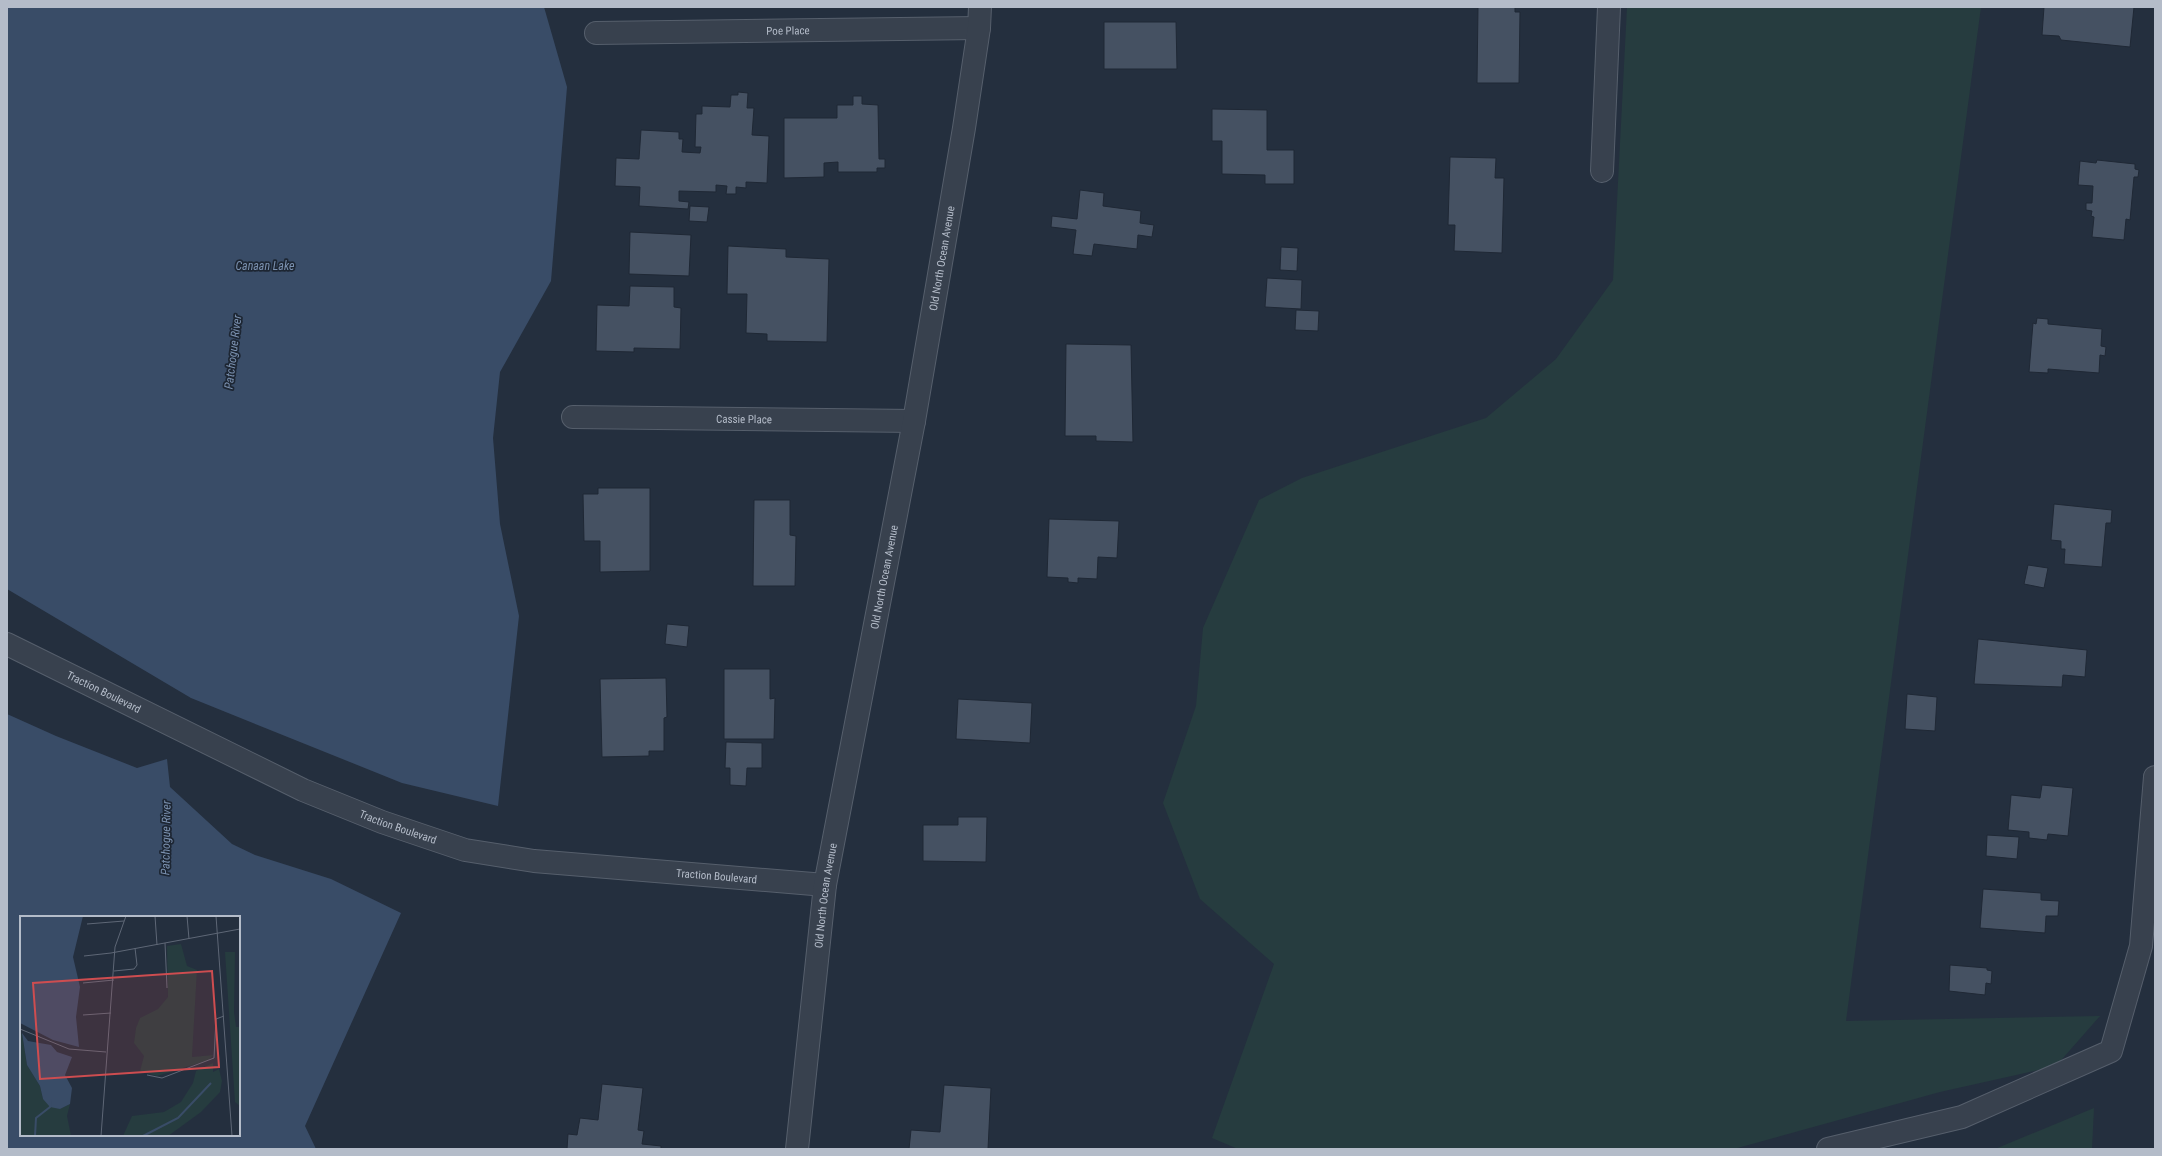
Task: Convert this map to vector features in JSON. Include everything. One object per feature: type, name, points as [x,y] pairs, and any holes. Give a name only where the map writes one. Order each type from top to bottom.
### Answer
[{"type":"street","points":[[1602,171],[1609,7]]},
{"type":"street","name":"Poe Place","points":[[596,33],[979,18]]},
{"type":"street","name":"Old North Ocean Avenue","points":[[797,1149],[825,885],[914,421],[964,128],[979,18]]},
{"type":"street","name":"Cassie Place","points":[[573,417],[914,421]]},
{"type":"street","name":"Traction Boulevard","points":[[7,644],[303,790],[382,822],[465,850],[534,861],[825,885]]},
{"type":"street","points":[[1828,1149],[1962,1117],[2111,1051],[2148,949],[2155,777]]},
{"type":"green space","points":[[1627,7],[1981,7],[1846,1021],[2100,1016],[2056,1066],[1940,1092],[1734,1149],[1238,1149],[1212,1138],[1274,964],[1200,899],[1163,803],[1196,706],[1203,628],[1259,500],[1302,478],[1486,418],[1556,359],[1613,280]]},
{"type":"green space","points":[[2094,1108],[2092,1149],[1995,1149]]},
{"type":"water","name":"Canaan Lake","points":[[7,7],[544,7],[567,87],[551,281],[500,372],[493,438],[500,524],[519,616],[498,806],[402,783],[191,698],[7,589]]},
{"type":"water","name":"Patchogue River","points":[[7,714],[56,736],[137,768],[167,759],[170,787],[232,844],[255,855],[331,879],[401,913],[305,1126],[316,1149],[7,1149]]},
{"type":"building","points":[[1478,7],[1515,7],[1515,12],[1520,12],[1519,83],[1477,83]]},
{"type":"building","points":[[2044,7],[2134,7],[2130,47],[2061,40],[2059,36],[2042,35]]},
{"type":"building","points":[[1104,22],[1176,22],[1177,69],[1104,69]]},
{"type":"building","points":[[738,92],[748,93],[747,108],[754,108],[752,135],[769,136],[767,183],[746,182],[746,188],[736,187],[736,194],[726,194],[727,186],[716,185],[716,192],[679,191],[679,201],[689,202],[688,209],[639,206],[640,187],[615,186],[616,158],[639,159],[641,130],[679,132],[679,139],[683,139],[682,152],[700,153],[701,147],[695,147],[696,114],[702,114],[702,106],[730,107],[731,95],[738,95]]},
{"type":"building","points":[[853,96],[862,96],[862,104],[878,105],[879,159],[885,159],[885,168],[877,168],[877,172],[838,172],[838,162],[824,163],[824,177],[784,178],[784,118],[837,118],[837,105],[853,105]]},
{"type":"building","points":[[1212,109],[1267,110],[1267,150],[1294,150],[1294,184],[1265,184],[1265,175],[1222,174],[1222,141],[1212,141]]},
{"type":"building","points":[[1450,157],[1496,158],[1495,178],[1504,178],[1502,253],[1454,251],[1455,225],[1448,225]]},
{"type":"building","points":[[2097,160],[2135,164],[2135,169],[2139,170],[2138,177],[2134,177],[2130,220],[2126,219],[2124,240],[2092,237],[2094,217],[2091,216],[2092,211],[2086,210],[2086,203],[2092,203],[2093,186],[2078,185],[2080,161],[2096,163]]},
{"type":"building","points":[[1080,190],[1104,193],[1103,206],[1141,211],[1140,223],[1154,225],[1152,237],[1138,235],[1137,249],[1094,244],[1092,256],[1073,254],[1076,230],[1051,227],[1052,216],[1077,219]]},
{"type":"building","points":[[690,206],[709,207],[707,222],[689,221]]},
{"type":"building","points":[[630,232],[691,235],[689,276],[629,274]]},
{"type":"building","points":[[728,246],[786,249],[786,257],[829,259],[827,342],[767,341],[767,334],[746,333],[747,294],[727,294]]},
{"type":"building","points":[[1281,247],[1298,248],[1297,271],[1280,270]]},
{"type":"building","points":[[1267,278],[1302,280],[1301,309],[1265,307]]},
{"type":"building","points":[[630,286],[674,287],[674,307],[681,308],[680,349],[634,348],[634,352],[596,351],[597,305],[629,306]]},
{"type":"building","points":[[1296,310],[1319,311],[1318,331],[1295,330]]},
{"type":"building","points":[[2037,318],[2048,319],[2048,324],[2102,329],[2101,346],[2106,347],[2105,356],[2100,355],[2099,373],[2048,369],[2048,373],[2029,372],[2033,323],[2036,324]]},
{"type":"building","points":[[1066,344],[1131,345],[1133,442],[1096,441],[1096,436],[1065,436]]},
{"type":"building","points":[[598,488],[650,488],[650,571],[600,572],[600,541],[584,541],[583,494],[598,494]]},
{"type":"building","points":[[754,500],[790,500],[790,535],[796,536],[795,586],[753,586]]},
{"type":"building","points":[[2054,504],[2112,510],[2111,523],[2106,523],[2102,567],[2064,564],[2065,549],[2061,549],[2061,541],[2051,540]]},
{"type":"building","points":[[1049,519],[1119,521],[1117,558],[1098,557],[1097,579],[1078,578],[1078,583],[1068,582],[1068,578],[1047,577]]},
{"type":"building","points":[[2028,565],[2048,568],[2044,588],[2024,584]]},
{"type":"building","points":[[667,624],[689,626],[687,647],[665,644]]},
{"type":"building","points":[[1978,639],[2087,650],[2085,677],[2063,675],[2062,687],[1974,684]]},
{"type":"building","points":[[724,669],[770,669],[770,699],[775,698],[774,739],[724,739]]},
{"type":"building","points":[[666,678],[667,717],[664,718],[664,751],[649,751],[649,756],[602,757],[600,679]]},
{"type":"building","points":[[1907,694],[1937,697],[1935,731],[1905,729]]},
{"type":"building","points":[[958,699],[1032,703],[1030,743],[956,739]]},
{"type":"building","points":[[726,742],[762,743],[762,768],[747,768],[746,786],[730,785],[730,768],[725,768]]},
{"type":"building","points":[[2042,785],[2073,788],[2068,836],[2048,834],[2047,840],[2029,838],[2029,832],[2008,830],[2011,795],[2040,798]]},
{"type":"building","points":[[958,817],[987,817],[986,862],[923,861],[923,825],[958,825]]},
{"type":"building","points":[[1987,835],[2019,837],[2017,859],[1986,856]]},
{"type":"building","points":[[1983,889],[2041,893],[2041,900],[2059,901],[2058,916],[2046,916],[2045,933],[1980,928]]},
{"type":"building","points":[[1950,965],[1987,968],[1987,970],[1992,971],[1991,984],[1986,983],[1985,995],[1949,991]]},
{"type":"building","points":[[602,1084],[643,1088],[638,1130],[644,1131],[642,1144],[661,1146],[661,1149],[567,1149],[568,1134],[577,1135],[580,1118],[598,1120]]},
{"type":"building","points":[[944,1085],[991,1088],[988,1149],[909,1149],[911,1130],[940,1132]]}]
